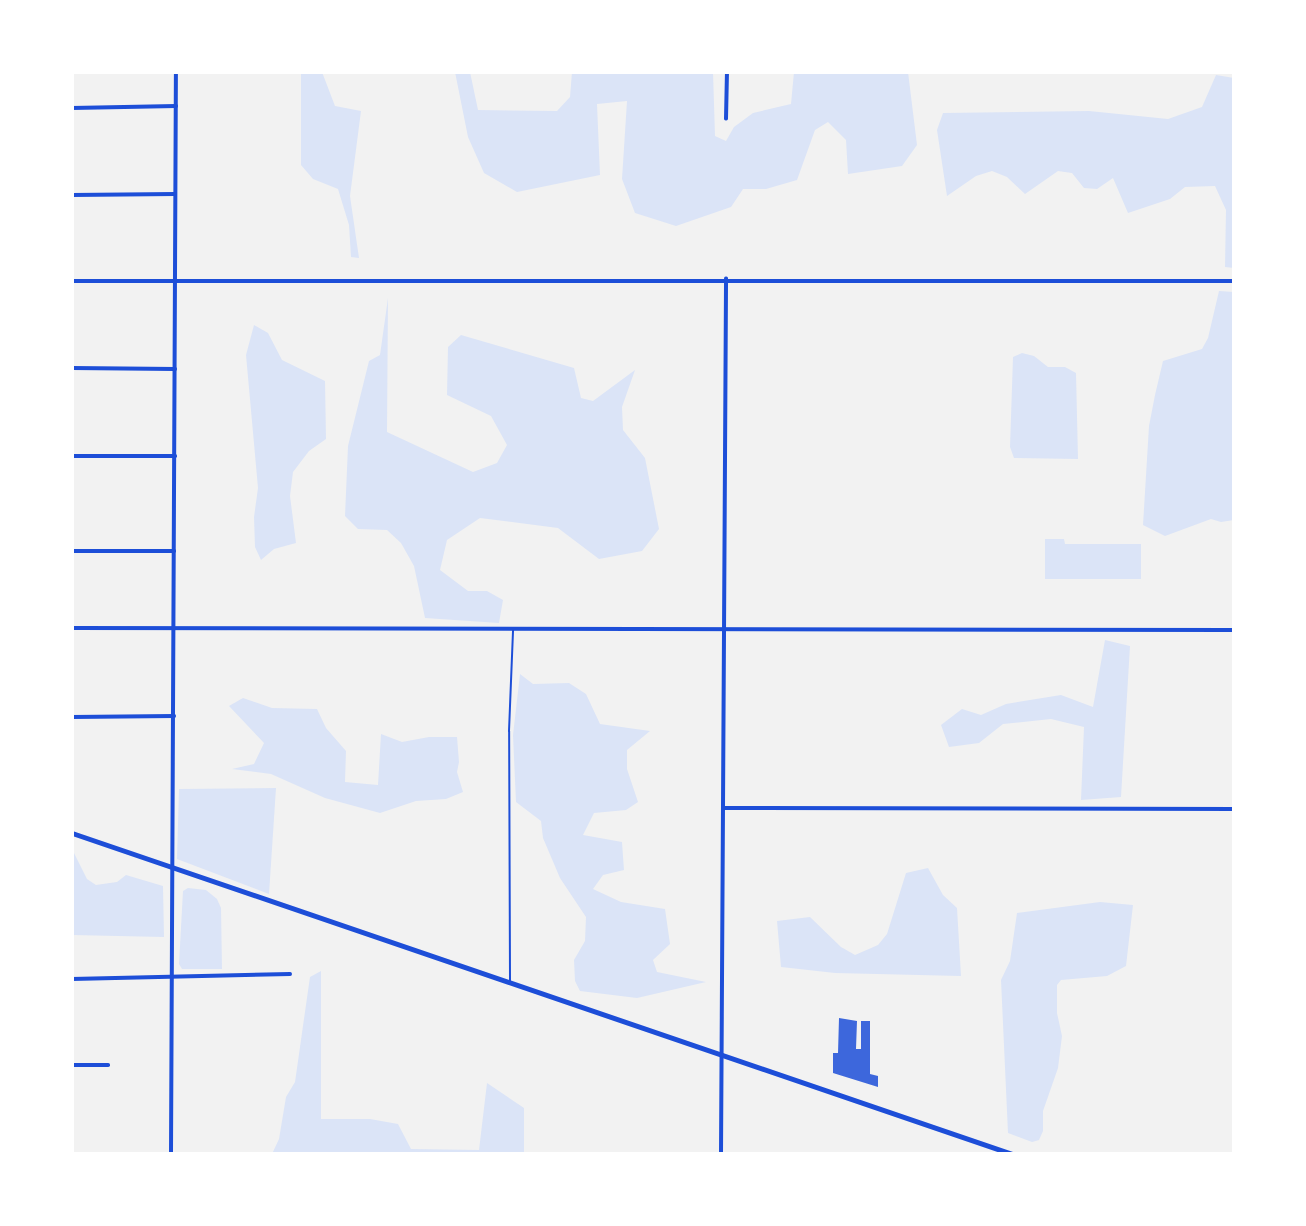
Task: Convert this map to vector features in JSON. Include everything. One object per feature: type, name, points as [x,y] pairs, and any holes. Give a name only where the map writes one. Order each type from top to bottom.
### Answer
[{"type":"main road","points":[[72,832],[1012,1154]]},
{"type":"street","points":[[171,1154],[176,72]]},
{"type":"street","points":[[726,72],[726,119]]},
{"type":"street","points":[[72,108],[176,106]]},
{"type":"street","points":[[72,195],[176,194]]},
{"type":"street","points":[[721,1154],[726,279]]},
{"type":"street","points":[[72,281],[1234,281]]},
{"type":"street","points":[[72,368],[175,369]]},
{"type":"street","points":[[72,456],[175,456]]},
{"type":"street","points":[[72,551],[174,551]]},
{"type":"street","points":[[72,628],[1234,630]]},
{"type":"street","points":[[72,717],[174,716]]},
{"type":"street","points":[[724,808],[1234,809]]},
{"type":"street","points":[[72,979],[164,979],[290,974]]},
{"type":"street","points":[[72,1065],[108,1065]]},
{"type":"street","points":[[1048,1154],[1234,1154]]},
{"type":"lane","points":[[510,982],[509,731],[513,629]]},
{"type":"shaded area","points":[[301,72],[322,72],[335,106],[361,111],[350,196],[359,258],[351,257],[349,225],[338,189],[313,179],[301,165]]},
{"type":"shaded area","points":[[455,72],[470,72],[478,110],[557,111],[570,97],[572,72],[713,72],[715,136],[726,141],[734,127],[753,113],[791,104],[794,72],[908,72],[917,145],[902,166],[848,174],[846,140],[828,122],[815,130],[797,180],[766,189],[743,189],[731,207],[676,226],[635,213],[622,179],[627,101],[597,104],[600,175],[517,192],[484,173],[468,137]]},
{"type":"shaded area","points":[[1216,75],[1234,78],[1234,268],[1225,267],[1226,210],[1215,186],[1185,187],[1170,199],[1128,213],[1113,178],[1097,189],[1084,188],[1072,173],[1058,171],[1025,194],[1007,177],[992,171],[976,176],[947,196],[937,130],[943,113],[1089,111],[1168,119],[1202,107]]},
{"type":"shaded area","points":[[1219,291],[1234,292],[1234,520],[1221,522],[1211,519],[1165,536],[1143,525],[1149,426],[1155,395],[1163,361],[1202,349],[1208,338]]},
{"type":"shaded area","points":[[388,298],[387,432],[473,472],[497,463],[507,445],[491,416],[447,395],[448,347],[461,335],[574,368],[581,398],[593,401],[635,370],[622,407],[623,430],[645,458],[659,529],[642,551],[599,559],[558,528],[480,518],[447,540],[440,570],[468,591],[487,591],[503,600],[499,623],[425,618],[414,566],[401,543],[387,530],[358,529],[345,516],[348,446],[369,361],[380,355]]},
{"type":"shaded area","points":[[254,325],[268,333],[282,360],[325,381],[326,439],[309,451],[293,472],[290,496],[296,543],[274,549],[261,560],[255,547],[254,517],[258,488],[246,355]]},
{"type":"shaded area","points":[[1022,353],[1034,356],[1048,367],[1065,367],[1076,373],[1078,459],[1014,458],[1010,447],[1013,357]]},
{"type":"shaded area","points":[[1045,539],[1064,539],[1065,544],[1141,544],[1141,579],[1045,579]]},
{"type":"shaded area","points":[[1105,640],[1130,646],[1121,797],[1081,800],[1084,727],[1051,719],[1003,724],[979,743],[949,747],[941,725],[962,709],[981,715],[1006,704],[1061,695],[1093,707]]},
{"type":"shaded area","points":[[520,674],[533,684],[569,683],[586,694],[600,724],[650,731],[627,750],[627,769],[638,802],[626,810],[594,813],[583,835],[622,842],[624,870],[603,875],[593,889],[621,902],[665,909],[670,944],[653,960],[657,972],[706,982],[637,998],[580,991],[575,981],[574,960],[585,941],[586,917],[560,878],[543,838],[541,821],[516,802],[513,735]]},
{"type":"shaded area","points":[[243,698],[272,708],[317,709],[326,728],[346,751],[345,782],[378,785],[381,734],[402,742],[429,737],[457,737],[457,772],[463,792],[446,799],[416,801],[380,813],[325,798],[271,774],[232,769],[254,764],[264,743],[229,706]]},
{"type":"shaded area","points":[[276,788],[269,894],[177,859],[179,789]]},
{"type":"shaded area","points":[[72,849],[87,879],[96,885],[117,882],[126,875],[163,886],[164,937],[72,935]]},
{"type":"shaded area","points":[[928,868],[943,895],[957,908],[961,976],[835,973],[781,967],[777,921],[810,917],[841,947],[855,955],[878,945],[887,934],[906,873]]},
{"type":"shaded area","points":[[188,888],[206,890],[217,899],[221,908],[222,969],[182,969],[179,964],[183,891]]},
{"type":"shaded area","points":[[1100,902],[1133,905],[1126,966],[1107,976],[1061,980],[1057,985],[1057,1013],[1062,1036],[1058,1068],[1043,1111],[1043,1131],[1039,1140],[1032,1142],[1008,1133],[1001,980],[1010,961],[1017,913]]},
{"type":"shaded area","points":[[321,971],[321,1119],[370,1119],[398,1124],[411,1149],[479,1150],[487,1083],[524,1108],[524,1152],[535,1154],[272,1154],[279,1139],[286,1097],[295,1082],[310,977]]},
{"type":"building","points":[[839,1018],[857,1021],[856,1049],[861,1049],[861,1021],[870,1021],[870,1074],[878,1076],[878,1087],[833,1073],[833,1053],[838,1053]]}]
